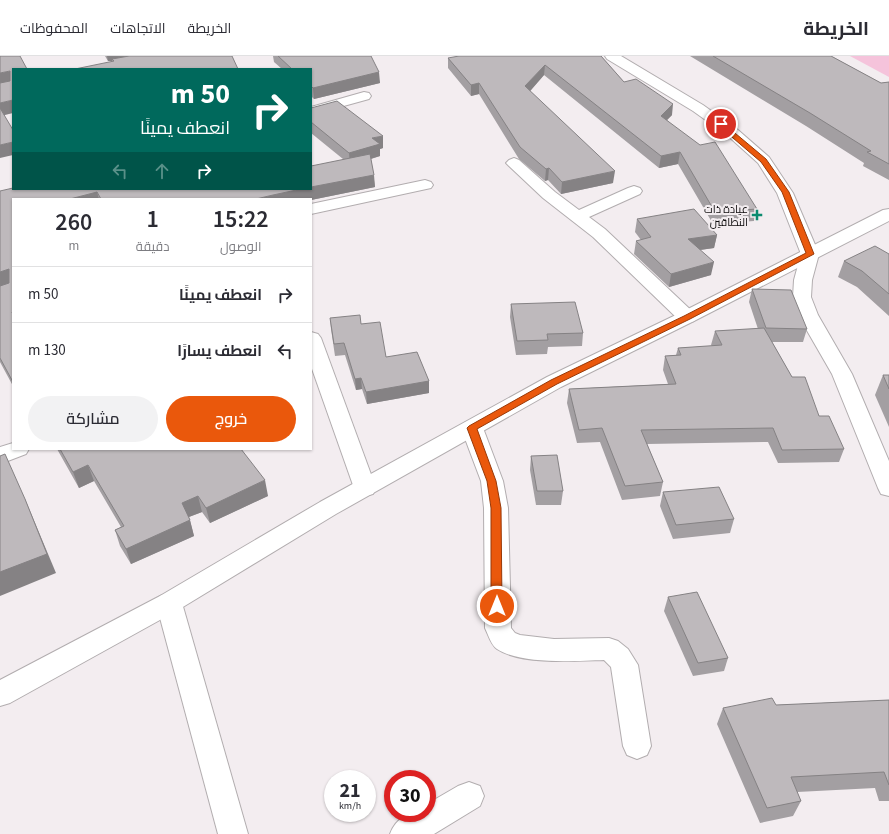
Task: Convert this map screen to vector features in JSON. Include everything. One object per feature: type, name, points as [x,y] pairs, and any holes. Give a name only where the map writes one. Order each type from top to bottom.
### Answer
[{"type":"street","points":[[612,56],[698,108],[733,133],[764,160],[785,192],[810,254],[803,280],[802,297],[808,316],[842,374],[889,488]]},
{"type":"street","points":[[312,110],[364,96]]},
{"type":"street","points":[[514,163],[549,195],[599,233],[687,317]]},
{"type":"street","points":[[312,209],[425,185]]},
{"type":"street","points":[[578,216],[634,192]]},
{"type":"street","points":[[0,694],[169,603],[328,508],[554,382],[687,317],[889,214]]},
{"type":"street","points":[[312,342],[365,488]]},
{"type":"street","points":[[472,428],[492,481],[496,508],[498,628],[502,636],[506,641],[518,646],[554,650],[609,649],[619,657],[624,665],[637,746]]},
{"type":"street","points":[[0,456],[15,450]]},
{"type":"street","points":[[169,603],[233,834]]},
{"type":"street","points":[[404,834],[469,796]]},
{"type":"shaded area","points":[[850,56],[889,56],[889,77]]},
{"type":"building","points":[[0,56],[20,56],[26,68],[12,68],[12,100],[0,103],[0,83],[10,81],[10,71],[0,73]]},
{"type":"building","points":[[129,56],[232,56],[238,68],[80,68],[114,61],[112,59]]},
{"type":"building","points":[[278,56],[371,56],[379,72],[313,88],[312,68],[291,68]]},
{"type":"building","points":[[459,56],[601,56],[624,82],[636,79],[673,104],[661,116],[700,145],[715,142],[757,209],[715,212],[680,152],[661,156],[545,65],[525,86],[615,171],[562,182],[549,168],[546,169],[520,147],[479,83],[471,85],[448,58]]},
{"type":"building","points":[[713,56],[831,56],[881,83],[889,82],[889,164],[867,152],[871,151],[810,113]]},
{"type":"building","points":[[337,101],[383,136],[372,138],[380,144],[349,153],[312,123],[312,108]]},
{"type":"building","points":[[0,108],[12,128],[12,142],[0,145]]},
{"type":"building","points":[[370,154],[374,175],[312,187],[312,166]]},
{"type":"building","points":[[12,188],[12,190],[296,190],[260,198],[100,198],[97,192],[74,198],[12,198],[12,380],[0,358],[0,286],[9,283],[9,269],[0,272],[0,191]]},
{"type":"building","points":[[694,209],[717,235],[688,239],[714,262],[671,274],[636,241],[651,237],[637,219]]},
{"type":"building","points":[[875,246],[889,254],[889,294],[862,271],[844,261]]},
{"type":"building","points":[[752,289],[791,290],[807,329],[766,328]]},
{"type":"building","points":[[575,302],[583,333],[547,334],[548,340],[517,341],[511,304]]},
{"type":"building","points":[[360,315],[361,324],[380,322],[386,357],[417,352],[429,381],[366,392],[361,378],[355,379],[344,343],[334,344],[330,318]]},
{"type":"building","points":[[764,328],[792,377],[805,377],[819,416],[829,416],[844,449],[782,450],[773,428],[641,430],[663,482],[625,486],[602,428],[579,430],[569,389],[676,384],[665,356],[681,355],[678,348],[722,345],[715,331]]},
{"type":"building","points":[[883,375],[889,375],[889,389]]},
{"type":"building","points":[[61,450],[242,450],[265,480],[206,508],[198,496],[182,503],[190,520],[126,549],[115,530],[124,526],[88,465],[73,472]]},
{"type":"building","points":[[5,454],[47,554],[0,572],[0,456]]},
{"type":"building","points":[[557,455],[563,491],[537,491],[531,456]]},
{"type":"building","points":[[719,487],[734,519],[676,525],[663,492]]},
{"type":"building","points":[[697,592],[728,658],[698,663],[668,597]]},
{"type":"building","points":[[772,698],[776,705],[889,700],[889,785],[884,772],[791,777],[801,801],[767,808],[723,708]]},
{"type":"place","name":"عيادة ذات النطاقين","points":[[757,215]]},
{"type":"route","points":[[497,606],[496,508],[492,481],[472,428],[554,382],[687,317],[810,254],[785,192],[764,160],[721,124]]}]
